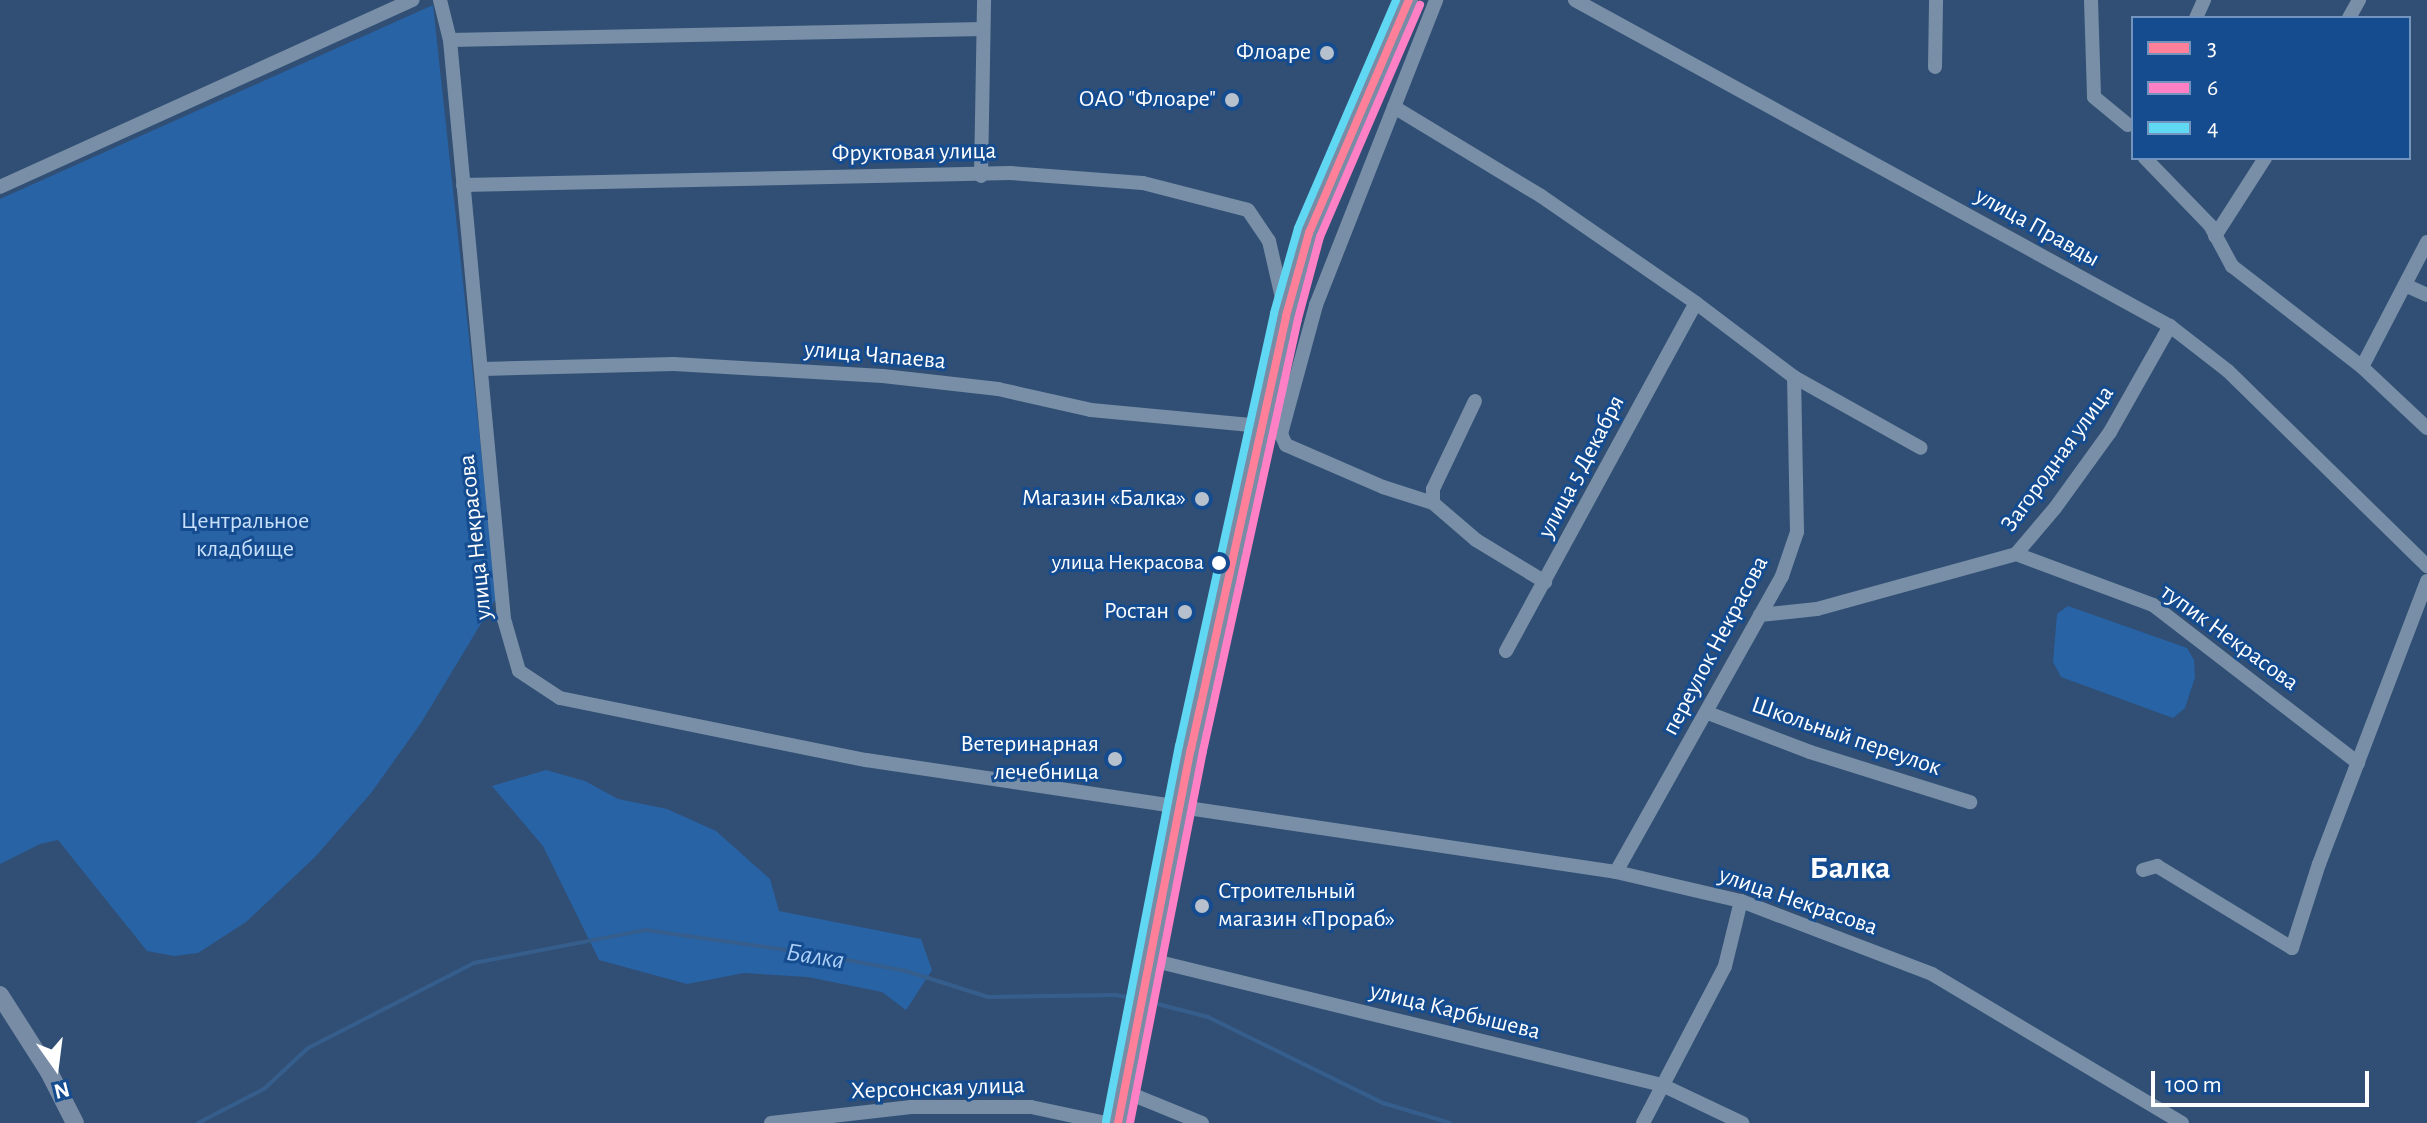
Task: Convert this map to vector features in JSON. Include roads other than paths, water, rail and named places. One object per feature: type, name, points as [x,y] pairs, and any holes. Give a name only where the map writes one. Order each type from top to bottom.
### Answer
[{"type":"main road","points":[[1118,1123],[1286,316],[1309,233],[1409,0]]},
{"type":"main road","points":[[0,995],[49,1072],[75,1123]]},
{"type":"street","points":[[0,187],[413,0]]},
{"type":"street","name":"улица Некрасова","points":[[440,0],[450,40],[504,619],[519,671],[560,698],[866,760],[1616,872],[1741,901],[1932,974],[2182,1123]]},
{"type":"street","points":[[981,176],[984,0]]},
{"type":"street","points":[[1281,434],[1316,305],[1436,0]]},
{"type":"street","name":"улица Правды","points":[[1575,0],[2170,326],[2228,371],[2427,566]]},
{"type":"street","points":[[1935,67],[1936,0]]},
{"type":"street","points":[[2091,0],[2094,97],[2131,128]]},
{"type":"street","points":[[450,40],[983,29]]},
{"type":"street","points":[[1394,107],[1541,196],[1696,303],[1794,377],[1921,448]]},
{"type":"street","points":[[2147,160],[2203,217],[2225,258],[2241,275],[2362,367],[2427,428]]},
{"type":"street","points":[[2215,236],[2264,160]]},
{"type":"street","name":"Фруктовая улица","points":[[463,185],[1010,173],[1143,183],[1248,210],[1269,241],[1286,316]]},
{"type":"street","points":[[2362,367],[2427,242]]},
{"type":"street","points":[[2405,285],[2427,295]]},
{"type":"street","name":"улица 5 Декабря","points":[[1506,651],[1696,303]]},
{"type":"street","name":"Загородная улица","points":[[1760,615],[1832,606],[2016,554],[2055,508],[2110,432],[2170,326]]},
{"type":"street","name":"улица Чапаева","points":[[483,369],[674,364],[883,376],[998,389],[1091,410],[1261,426],[1281,434],[1286,445],[1383,487],[1433,503]]},
{"type":"street","name":"переулок Некрасова","points":[[1616,872],[1708,713],[1733,659],[1782,576],[1797,532],[1794,377]]},
{"type":"street","points":[[1475,401],[1433,489],[1433,503],[1476,540],[1545,582]]},
{"type":"street","name":"тупик Некрасова","points":[[2016,554],[2153,605],[2358,763]]},
{"type":"street","points":[[2143,870],[2157,866],[2292,948],[2319,864],[2427,581]]},
{"type":"street","name":"Школьный переулок","points":[[1708,713],[1810,752],[1970,802]]},
{"type":"street","points":[[1643,1123],[1725,966],[1741,901]]},
{"type":"street","name":"улица Карбышева","points":[[1151,960],[1662,1085],[1742,1123]]},
{"type":"street","points":[[1126,1092],[1202,1123]]},
{"type":"street","name":"Херсонская улица","points":[[771,1123],[911,1107],[1031,1107],[1106,1123]]},
{"type":"waterway","name":"Балка","points":[[198,1123],[264,1089],[308,1048],[474,963],[645,930],[809,953],[906,971],[988,997],[1116,995],[1137,999]]},
{"type":"waterway","name":"Балка","points":[[1146,1001],[1208,1017],[1383,1103],[1450,1123]]},
{"type":"place","name":"Флоаре","points":[[1327,53]]},
{"type":"place","name":"ОАО \"Флоаре\"","points":[[1232,100]]},
{"type":"place","name":"Магазин «Балка»","points":[[1202,499]]},
{"type":"place","name":"улица Некрасова","points":[[1219,563]]},
{"type":"place","name":"Ростан","points":[[1185,612]]},
{"type":"place","name":"Ветеринарная лечебница","points":[[1115,759]]},
{"type":"place","name":"Строительный магазин «Прораб»","points":[[1202,906]]},
{"type":"district","name":"Балка","points":[[1850,868]]},
{"type":"park label","name":"Центральное кладбище","points":[[245,536]]}]
